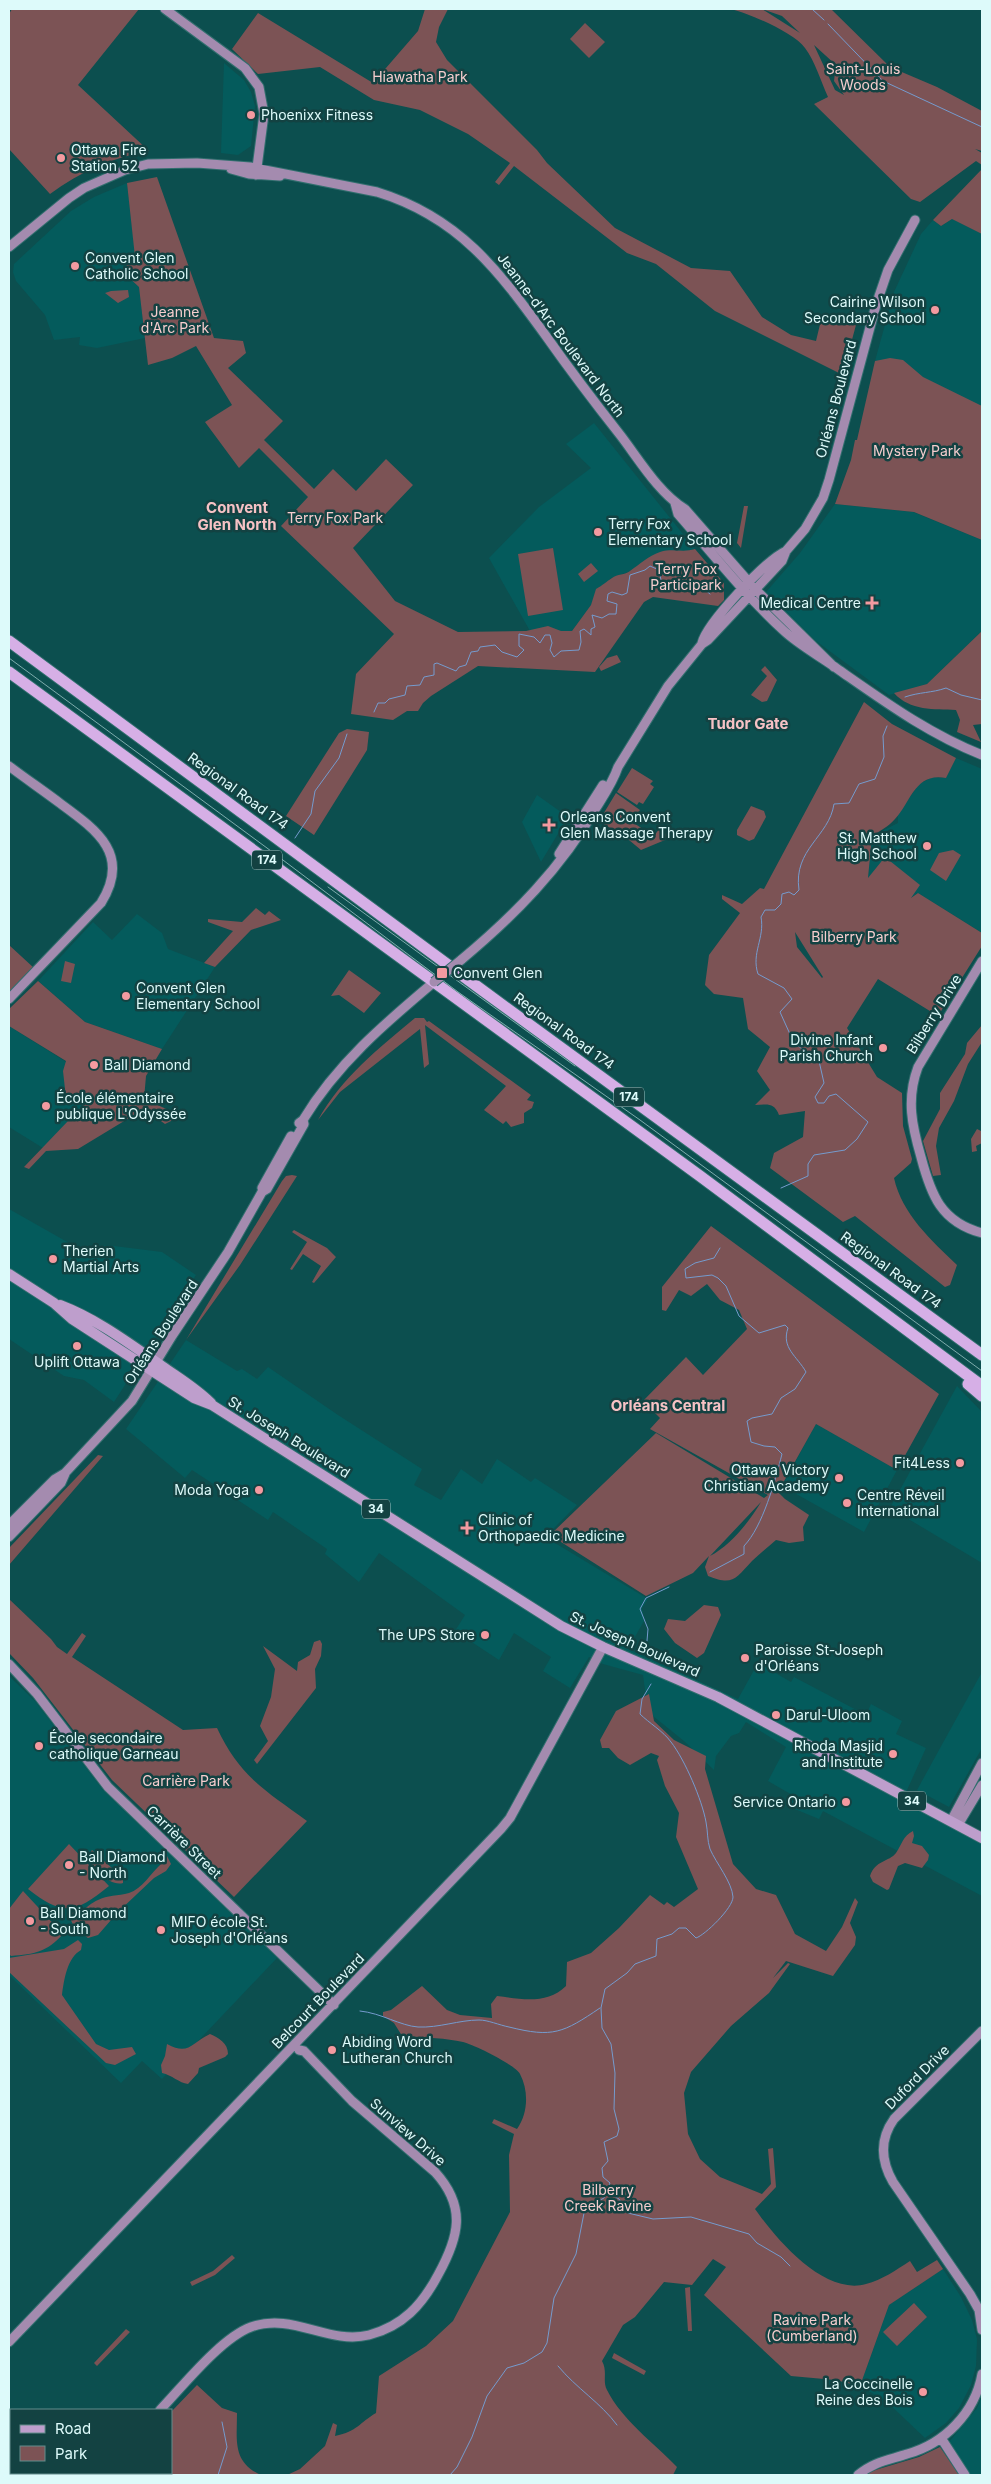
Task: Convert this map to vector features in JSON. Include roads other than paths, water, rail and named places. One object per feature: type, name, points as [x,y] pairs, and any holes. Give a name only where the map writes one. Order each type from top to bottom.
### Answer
[{"type":"highway","points":[[9,636],[112,717]]},
{"type":"highway","name":"Regional Road 174","points":[[9,641],[982,1353]]},
{"type":"highway","name":"174","points":[[9,672],[676,1158],[982,1386]]},
{"type":"highway","points":[[9,680],[98,737]]},
{"type":"highway","points":[[832,1275],[916,1339],[982,1396]]},
{"type":"main road","name":"St. Joseph Boulevard","points":[[9,1274],[54,1303],[72,1319],[154,1366],[194,1398],[212,1404],[540,1613],[603,1647],[718,1697],[982,1838]]},
{"type":"street","points":[[165,9],[240,64],[254,80],[261,92],[264,114],[256,171]]},
{"type":"street","name":"Jeanne-d'Arc Boulevard North","points":[[9,247],[84,188],[125,170],[160,163],[197,163],[224,166],[360,188],[394,197],[423,212],[467,240],[500,273],[645,468],[675,503],[678,514],[749,589],[834,667],[917,724],[982,755]]},
{"type":"street","name":"Orléans Boulevard","points":[[9,1525],[55,1478],[65,1473],[122,1415],[208,1285],[262,1192],[262,1187],[274,1164],[299,1122],[303,1120],[326,1084],[348,1058],[513,916],[553,868],[559,854],[610,773],[618,767],[668,686],[702,644],[704,636],[714,622],[749,589],[777,555],[786,551],[805,529],[823,498],[830,480],[876,305],[888,270],[915,220]]},
{"type":"street","name":"Jeanne-d'Arc Boulevard North","points":[[9,253],[38,223]]},
{"type":"street","points":[[9,766],[96,830],[107,846],[113,870],[112,880],[101,903],[9,999]]},
{"type":"street","name":"Bilberry Drive","points":[[982,961],[918,1067],[912,1088],[910,1111],[913,1129],[934,1197],[943,1210],[958,1224],[982,1233]]},
{"type":"street","name":"Orléans Boulevard","points":[[9,1537],[61,1483],[65,1473]]},
{"type":"street","name":"Belcourt Boulevard","points":[[9,2342],[297,2048],[334,2005],[510,1818],[603,1647]]},
{"type":"street","name":"Carrière Street","points":[[9,1664],[37,1694],[108,1787],[334,2005]]},
{"type":"street","points":[[954,1823],[982,1764]]},
{"type":"street","points":[[954,1823],[982,1785]]},
{"type":"street","name":"Duford Drive","points":[[982,2031],[894,2120],[888,2129],[884,2144],[886,2170],[940,2252],[940,2257],[979,2319],[982,2330]]},
{"type":"street","name":"Sunview Drive","points":[[161,2409],[228,2341],[249,2328],[282,2322],[336,2336],[356,2337],[391,2327],[411,2314],[425,2298],[450,2252],[455,2238],[457,2221],[454,2203],[445,2184],[318,2068],[304,2051],[297,2048]]},
{"type":"street","points":[[858,2475],[879,2462],[914,2452],[941,2438],[968,2410],[975,2397],[982,2374]]},
{"type":"street","points":[[941,2438],[965,2475]]},
{"type":"waterway","points":[[812,9],[824,20]]},
{"type":"waterway","points":[[828,24],[883,81],[982,127]]},
{"type":"waterway","points":[[374,712],[378,703],[385,703],[389,699],[405,695],[407,686],[420,685],[424,677],[434,675],[434,664],[437,663],[456,671],[459,667],[466,665],[471,652],[478,651],[480,647],[495,645],[502,652],[517,657],[524,650],[519,646],[519,634],[534,637],[540,643],[545,635],[550,635],[552,643],[550,650],[554,657],[561,651],[579,650],[581,642],[580,631],[584,629],[591,635],[591,629],[595,627],[592,615],[602,618],[609,614],[616,614],[617,604],[607,601],[608,594],[612,592],[622,595],[627,593],[630,575],[645,570],[650,566],[659,570],[662,585],[688,583],[710,594]]},
{"type":"waterway","points":[[905,697],[946,688],[961,695],[982,700]]},
{"type":"waterway","points":[[781,1188],[808,1176],[808,1164],[814,1155],[845,1150],[857,1139],[868,1122],[836,1094],[829,1096],[824,1103],[818,1103],[815,1097],[824,1083],[819,1061],[794,1043],[780,1012],[792,999],[784,988],[758,974],[756,959],[762,925],[761,917],[765,910],[775,910],[781,904],[782,894],[789,892],[794,895],[799,890],[801,864],[806,853],[826,826],[834,804],[849,803],[859,784],[875,779],[884,757],[883,736],[887,726]]},
{"type":"waterway","points":[[295,838],[311,814],[315,791],[339,758],[347,734]]},
{"type":"waterway","points":[[710,1572],[744,1554],[744,1546],[757,1527],[768,1503],[782,1454],[775,1447],[751,1442],[747,1421],[752,1418],[772,1414],[781,1398],[795,1389],[806,1372],[788,1346],[786,1335],[788,1328],[785,1325],[759,1333],[739,1316],[726,1286],[718,1278],[712,1275],[686,1278],[685,1269],[695,1263],[714,1258],[720,1248]]},
{"type":"waterway","points":[[647,1641],[648,1629],[640,1609],[646,1598],[669,1587]]},
{"type":"waterway","points":[[450,2475],[457,2467],[472,2437],[487,2396],[507,2368],[524,2363],[542,2352],[547,2343],[554,2298],[576,2254],[585,2208],[604,2198],[610,2183],[603,2177],[602,2168],[608,2161],[604,2142],[617,2136],[619,2129],[614,2109],[615,2073],[611,2044],[602,2028],[601,2008],[605,1989],[627,1973],[635,1964],[656,1956],[657,1939],[672,1934],[679,1928],[686,1928],[696,1938],[712,1927],[732,1902],[732,1891],[710,1849],[704,1813],[687,1769],[668,1738],[640,1714],[642,1699],[651,1684]]},
{"type":"waterway","points":[[360,2011],[418,2027],[479,2020],[524,2030],[547,2032],[567,2028],[600,2008]]},
{"type":"waterway","points":[[606,2191],[619,2199],[628,2213],[653,2219],[691,2217],[749,2234],[757,2243],[781,2257],[790,2266]]},
{"type":"waterway","points":[[558,2366],[617,2425]]},
{"type":"waterway","points":[[218,2475],[227,2447],[222,2422]]},
{"type":"tram line","points":[[9,658],[267,848],[458,992],[640,1120],[982,1371]]},
{"type":"tram line","points":[[328,887],[575,1066]]},
{"type":"place","name":"Phoenixx Fitness","points":[[251,115]]},
{"type":"place","name":"Ottawa Fire Station 52","points":[[61,158]]},
{"type":"place","name":"Convent Glen Catholic School","points":[[75,266]]},
{"type":"place","name":"Cairine Wilson Secondary School","points":[[935,310]]},
{"type":"place","name":"Terry Fox Elementary School","points":[[598,532]]},
{"type":"place","name":"Medical Centre","points":[[872,603]]},
{"type":"place","name":"Orleans Convent Glen Massage Therapy","points":[[549,825]]},
{"type":"place","name":"St. Matthew High School","points":[[927,846]]},
{"type":"place","name":"Convent Glen","points":[[442,973]]},
{"type":"place","name":"Convent Glen Elementary School","points":[[126,996]]},
{"type":"place","name":"Divine Infant Parish Church","points":[[883,1048]]},
{"type":"place","name":"Ball Diamond","points":[[94,1065]]},
{"type":"place","name":"École élémentaire publique L'Odyssée","points":[[46,1106]]},
{"type":"place","name":"Therien Martial Arts","points":[[53,1259]]},
{"type":"place","name":"Uplift Ottawa","points":[[77,1346]]},
{"type":"place","name":"Fit4Less","points":[[960,1463]]},
{"type":"place","name":"Ottawa Victory Christian Academy","points":[[839,1478]]},
{"type":"place","name":"Moda Yoga","points":[[259,1490]]},
{"type":"place","name":"Centre Réveil International","points":[[847,1503]]},
{"type":"place","name":"Clinic of Orthopaedic Medicine","points":[[467,1528]]},
{"type":"place","name":"The UPS Store","points":[[485,1635]]},
{"type":"place","name":"Paroisse St-Joseph d'Orléans","points":[[745,1658]]},
{"type":"place","name":"Darul-Uloom","points":[[776,1715]]},
{"type":"place","name":"École secondaire catholique Garneau","points":[[39,1746]]},
{"type":"place","name":"Rhoda Masjid and Institute","points":[[893,1754]]},
{"type":"place","name":"Service Ontario","points":[[846,1802]]},
{"type":"place","name":"Ball Diamond - North","points":[[69,1865]]},
{"type":"place","name":"Ball Diamond - South","points":[[30,1921]]},
{"type":"place","name":"MIFO école St. Joseph d'Orléans","points":[[161,1930]]},
{"type":"place","name":"Abiding Word Lutheran Church","points":[[332,2050]]},
{"type":"place","name":"La Coccinelle Reine des Bois","points":[[923,2392]]},
{"type":"district","name":"Convent Glen North","points":[[237,516]]},
{"type":"district","name":"Tudor Gate","points":[[748,724]]},
{"type":"district","name":"Orléans Central","points":[[668,1406]]},
{"type":"park label","name":"Hiawatha Park","points":[[420,77]]},
{"type":"park label","name":"Saint-Louis Woods","points":[[863,78]]},
{"type":"park label","name":"Jeanne d'Arc Park","points":[[175,320]]},
{"type":"park label","name":"Mystery Park","points":[[917,451]]},
{"type":"park label","name":"Terry Fox Park","points":[[335,518]]},
{"type":"park label","name":"Terry Fox Participark","points":[[686,578]]},
{"type":"park label","name":"Bilberry Park","points":[[854,937]]},
{"type":"park label","name":"Carrière Park","points":[[186,1781]]},
{"type":"park label","name":"Bilberry Creek Ravine","points":[[608,2198]]},
{"type":"park label","name":"Ravine Park (Cumberland)","points":[[812,2328]]}]
